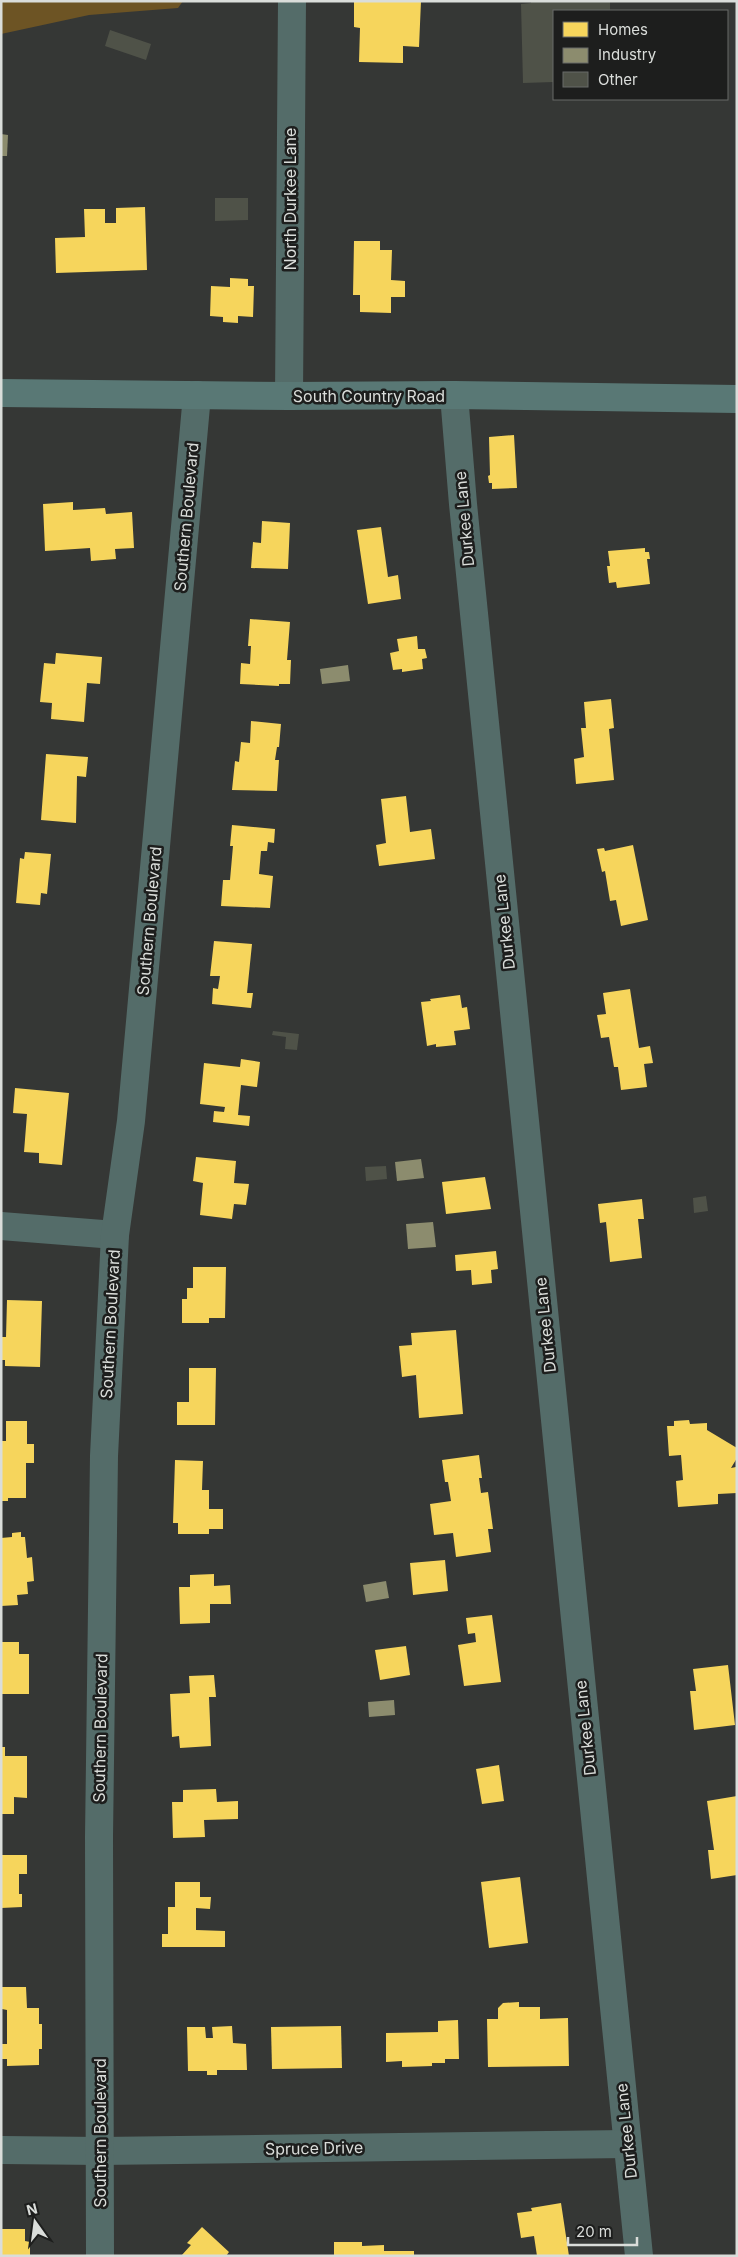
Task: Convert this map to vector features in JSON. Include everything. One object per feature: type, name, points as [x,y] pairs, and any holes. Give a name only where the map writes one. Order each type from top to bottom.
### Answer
[{"type":"main road","name":"South Country Road","points":[[1,393],[288,396],[454,395],[737,399]]},
{"type":"street","name":"North Durkee Lane","points":[[288,396],[292,1]]},
{"type":"street","name":"Southern Boulevard","points":[[100,2256],[99,1837],[104,1456],[115,1235],[131,1121],[196,395]]},
{"type":"street","name":"Durkee Lane","points":[[454,395],[462,504],[639,2256]]},
{"type":"street","points":[[1,1226],[115,1235]]},
{"type":"street","name":"Spruce Drive","points":[[1,2150],[100,2151],[627,2144]]},
{"type":"shaded area","points":[[1,1],[183,1],[178,8],[89,15],[1,34]]},
{"type":"building: Homes","points":[[354,1],[421,1],[419,47],[403,46],[403,63],[359,62],[360,28],[354,27]]},
{"type":"building: Homes","points":[[145,207],[147,270],[56,273],[55,238],[85,237],[84,209],[105,209],[105,223],[116,223],[116,208]]},
{"type":"building: Homes","points":[[354,241],[380,241],[380,250],[392,250],[391,280],[405,281],[405,297],[391,297],[391,313],[360,312],[360,295],[353,295]]},
{"type":"building: Homes","points":[[230,278],[248,279],[248,286],[254,286],[253,317],[238,316],[238,323],[223,322],[223,317],[210,316],[211,286],[230,287]]},
{"type":"building: Homes","points":[[514,435],[517,488],[492,489],[492,483],[489,483],[488,476],[490,475],[489,437]]},
{"type":"building: Homes","points":[[73,502],[73,510],[105,508],[106,514],[132,512],[134,548],[115,549],[116,559],[91,561],[90,548],[45,551],[43,504]]},
{"type":"building: Homes","points":[[262,521],[290,523],[288,569],[251,568],[253,542],[261,543]]},
{"type":"building: Homes","points":[[381,527],[388,577],[398,575],[401,599],[368,604],[357,530]]},
{"type":"building: Homes","points":[[645,548],[645,552],[649,552],[650,559],[647,559],[650,584],[617,588],[616,582],[609,583],[607,566],[610,566],[608,551]]},
{"type":"building: Homes","points":[[250,619],[290,622],[287,660],[291,660],[290,684],[279,684],[279,686],[240,684],[241,663],[250,664],[251,646],[248,646]]},
{"type":"building: Homes","points":[[417,636],[418,649],[425,649],[427,658],[422,659],[423,669],[402,672],[402,669],[393,670],[390,653],[399,651],[397,639]]},
{"type":"building: Homes","points":[[56,653],[102,657],[100,684],[87,683],[84,722],[51,719],[52,703],[40,702],[44,663],[55,664]]},
{"type":"building: Homes","points":[[611,699],[614,728],[609,729],[614,780],[576,784],[574,759],[584,757],[581,728],[586,728],[584,702]]},
{"type":"building: Homes","points":[[251,721],[281,724],[279,747],[277,747],[275,760],[279,760],[277,791],[232,790],[235,761],[239,762],[241,742],[250,743]]},
{"type":"building: Homes","points":[[46,754],[88,757],[86,777],[77,776],[76,823],[41,820]]},
{"type":"building: Homes","points":[[406,796],[410,832],[431,829],[435,859],[379,866],[376,845],[386,843],[381,799]]},
{"type":"building: Homes","points":[[232,825],[275,829],[274,843],[268,842],[267,851],[261,851],[259,874],[273,876],[270,908],[221,906],[223,880],[230,880],[233,846],[230,846]]},
{"type":"building: Homes","points":[[633,845],[648,920],[621,926],[616,900],[610,901],[605,871],[602,872],[597,849],[604,848],[605,851]]},
{"type":"building: Homes","points":[[25,852],[51,854],[47,894],[41,893],[40,905],[16,903],[20,858],[24,859]]},
{"type":"building: Homes","points":[[214,941],[252,944],[247,993],[253,993],[251,1008],[212,1004],[213,988],[218,989],[220,976],[210,976]]},
{"type":"building: Homes","points":[[630,989],[639,1048],[650,1046],[653,1063],[644,1064],[647,1087],[621,1090],[618,1067],[614,1067],[609,1037],[601,1038],[597,1015],[606,1014],[603,993]]},
{"type":"building: Homes","points":[[460,995],[462,1008],[467,1007],[470,1029],[454,1031],[456,1045],[436,1047],[436,1044],[427,1046],[421,1002]]},
{"type":"building: Homes","points":[[241,1059],[260,1062],[257,1087],[241,1085],[238,1115],[250,1116],[249,1126],[213,1122],[214,1111],[224,1112],[225,1107],[200,1104],[204,1063],[240,1067]]},
{"type":"building: Homes","points":[[15,1088],[69,1093],[62,1165],[39,1163],[39,1153],[24,1152],[27,1114],[13,1113]]},
{"type":"building: Homes","points":[[196,1157],[236,1161],[234,1183],[249,1184],[246,1205],[234,1204],[232,1219],[200,1215],[203,1183],[193,1181]]},
{"type":"building: Homes","points":[[485,1177],[491,1209],[446,1214],[442,1182]]},
{"type":"building: Homes","points":[[642,1199],[644,1219],[638,1219],[642,1258],[610,1262],[606,1222],[600,1223],[598,1204]]},
{"type":"building: Homes","points":[[496,1251],[498,1269],[491,1270],[492,1283],[472,1285],[471,1270],[456,1271],[455,1255]]},
{"type":"building: Homes","points":[[193,1267],[226,1267],[225,1318],[209,1318],[209,1323],[182,1323],[182,1299],[187,1299],[187,1288],[193,1288]]},
{"type":"building: Homes","points":[[7,1300],[42,1301],[40,1367],[5,1366],[5,1360],[1,1360],[1,1337],[6,1337]]},
{"type":"building: Homes","points":[[456,1330],[463,1414],[419,1418],[416,1375],[402,1377],[399,1346],[412,1345],[411,1333]]},
{"type":"building: Homes","points":[[189,1368],[216,1368],[215,1425],[177,1425],[177,1402],[189,1402]]},
{"type":"building: Homes","points":[[689,1420],[690,1424],[707,1423],[707,1430],[737,1448],[737,1458],[731,1468],[736,1467],[737,1493],[718,1494],[718,1504],[678,1507],[676,1481],[683,1480],[681,1455],[669,1456],[667,1426],[674,1426],[674,1421]]},
{"type":"building: Homes","points":[[6,1421],[27,1421],[27,1444],[34,1444],[34,1463],[26,1463],[26,1498],[8,1498],[8,1501],[1,1501],[1,1441],[6,1441]]},
{"type":"building: Homes","points":[[479,1455],[482,1478],[479,1478],[481,1493],[488,1492],[493,1529],[488,1529],[491,1552],[456,1557],[453,1533],[434,1535],[430,1504],[451,1501],[448,1482],[445,1482],[442,1460]]},
{"type":"building: Homes","points":[[175,1460],[203,1461],[202,1490],[209,1490],[209,1509],[223,1509],[223,1529],[209,1529],[209,1534],[178,1534],[178,1523],[173,1523]]},
{"type":"building: Homes","points":[[21,1532],[21,1537],[25,1537],[27,1558],[32,1557],[34,1581],[27,1582],[28,1594],[17,1595],[18,1605],[1,1606],[1,1538],[12,1537],[12,1533]]},
{"type":"building: Homes","points":[[445,1560],[448,1591],[413,1595],[410,1563]]},
{"type":"building: Homes","points":[[214,1574],[214,1586],[230,1585],[231,1604],[210,1604],[210,1623],[180,1624],[179,1587],[190,1587],[190,1575]]},
{"type":"building: Homes","points":[[492,1615],[501,1682],[464,1686],[458,1645],[476,1642],[475,1633],[468,1634],[466,1618]]},
{"type":"building: Homes","points":[[1,1642],[19,1642],[19,1654],[29,1654],[29,1694],[1,1694]]},
{"type":"building: Homes","points":[[406,1646],[410,1675],[380,1680],[375,1650]]},
{"type":"building: Homes","points":[[728,1665],[735,1725],[694,1730],[690,1691],[696,1691],[693,1669]]},
{"type":"building: Homes","points":[[214,1675],[216,1697],[209,1697],[211,1746],[180,1748],[179,1736],[172,1737],[170,1694],[190,1693],[189,1676]]},
{"type":"building: Homes","points":[[1,1747],[5,1747],[5,1756],[27,1756],[27,1798],[14,1797],[14,1814],[1,1814]]},
{"type":"building: Homes","points":[[499,1765],[504,1801],[482,1804],[476,1769]]},
{"type":"building: Homes","points":[[216,1789],[217,1802],[238,1801],[238,1819],[204,1820],[205,1837],[173,1838],[172,1802],[183,1802],[183,1790]]},
{"type":"building: Homes","points":[[737,1796],[737,1875],[711,1879],[708,1850],[714,1850],[707,1801]]},
{"type":"building: Homes","points":[[1,1855],[27,1855],[27,1874],[19,1874],[19,1894],[22,1894],[22,1907],[1,1908]]},
{"type":"building: Homes","points":[[520,1877],[528,1943],[489,1948],[481,1882]]},
{"type":"building: Homes","points":[[175,1882],[200,1882],[200,1897],[211,1897],[210,1909],[196,1908],[196,1930],[225,1931],[225,1947],[162,1947],[162,1934],[168,1934],[168,1907],[175,1907]]},
{"type":"building: Homes","points":[[1,1987],[26,1987],[27,2008],[39,2008],[39,2024],[42,2024],[42,2049],[39,2049],[39,2065],[7,2066],[7,2059],[1,2059],[1,2044],[7,2044],[7,2010],[2,2009]]},
{"type":"building: Homes","points":[[519,2002],[519,2007],[540,2007],[540,2019],[568,2018],[569,2066],[488,2067],[487,2019],[498,2019],[498,2008],[503,2003]]},
{"type":"building: Homes","points":[[458,2020],[459,2059],[445,2059],[445,2063],[432,2063],[432,2066],[402,2067],[402,2061],[386,2062],[386,2033],[438,2032],[438,2021]]},
{"type":"building: Homes","points":[[232,2026],[233,2043],[246,2044],[247,2070],[217,2070],[217,2075],[207,2075],[207,2071],[188,2071],[187,2027],[205,2027],[206,2038],[213,2038],[212,2027]]},
{"type":"building: Homes","points":[[341,2026],[342,2068],[272,2069],[271,2027]]},
{"type":"building: Homes","points":[[561,2203],[569,2256],[537,2256],[534,2236],[521,2238],[517,2213],[532,2211],[531,2208]]},
{"type":"building: Homes","points":[[202,2227],[229,2252],[226,2256],[181,2256],[191,2245],[187,2243]]},
{"type":"building: Homes","points":[[1,2229],[25,2229],[25,2241],[30,2242],[30,2256],[1,2256]]},
{"type":"building: Homes","points":[[334,2242],[362,2242],[362,2246],[384,2245],[384,2251],[414,2251],[414,2256],[334,2256]]},
{"type":"building: Industry","points":[[1,134],[8,135],[7,156],[1,156]]},
{"type":"building: Industry","points":[[348,665],[350,681],[322,684],[320,669]]},
{"type":"building: Industry","points":[[421,1159],[424,1178],[397,1181],[395,1162]]},
{"type":"building: Industry","points":[[433,1222],[436,1247],[408,1249],[406,1224]]},
{"type":"building: Industry","points":[[386,1581],[389,1598],[366,1602],[363,1585]]},
{"type":"building: Industry","points":[[394,1700],[395,1715],[369,1717],[368,1702]]},
{"type":"building: Other","points":[[531,1],[610,1],[610,10],[553,10],[553,82],[523,83],[521,4],[531,3]]},
{"type":"building: Other","points":[[110,30],[151,44],[146,60],[105,46]]},
{"type":"building: Other","points":[[215,198],[248,198],[248,220],[215,221]]},
{"type":"building: Other","points":[[273,1031],[299,1034],[297,1050],[285,1049],[286,1037],[272,1035]]},
{"type":"building: Other","points":[[386,1166],[387,1179],[366,1181],[365,1167]]},
{"type":"building: Other","points":[[706,1196],[708,1211],[694,1213],[693,1198]]}]
